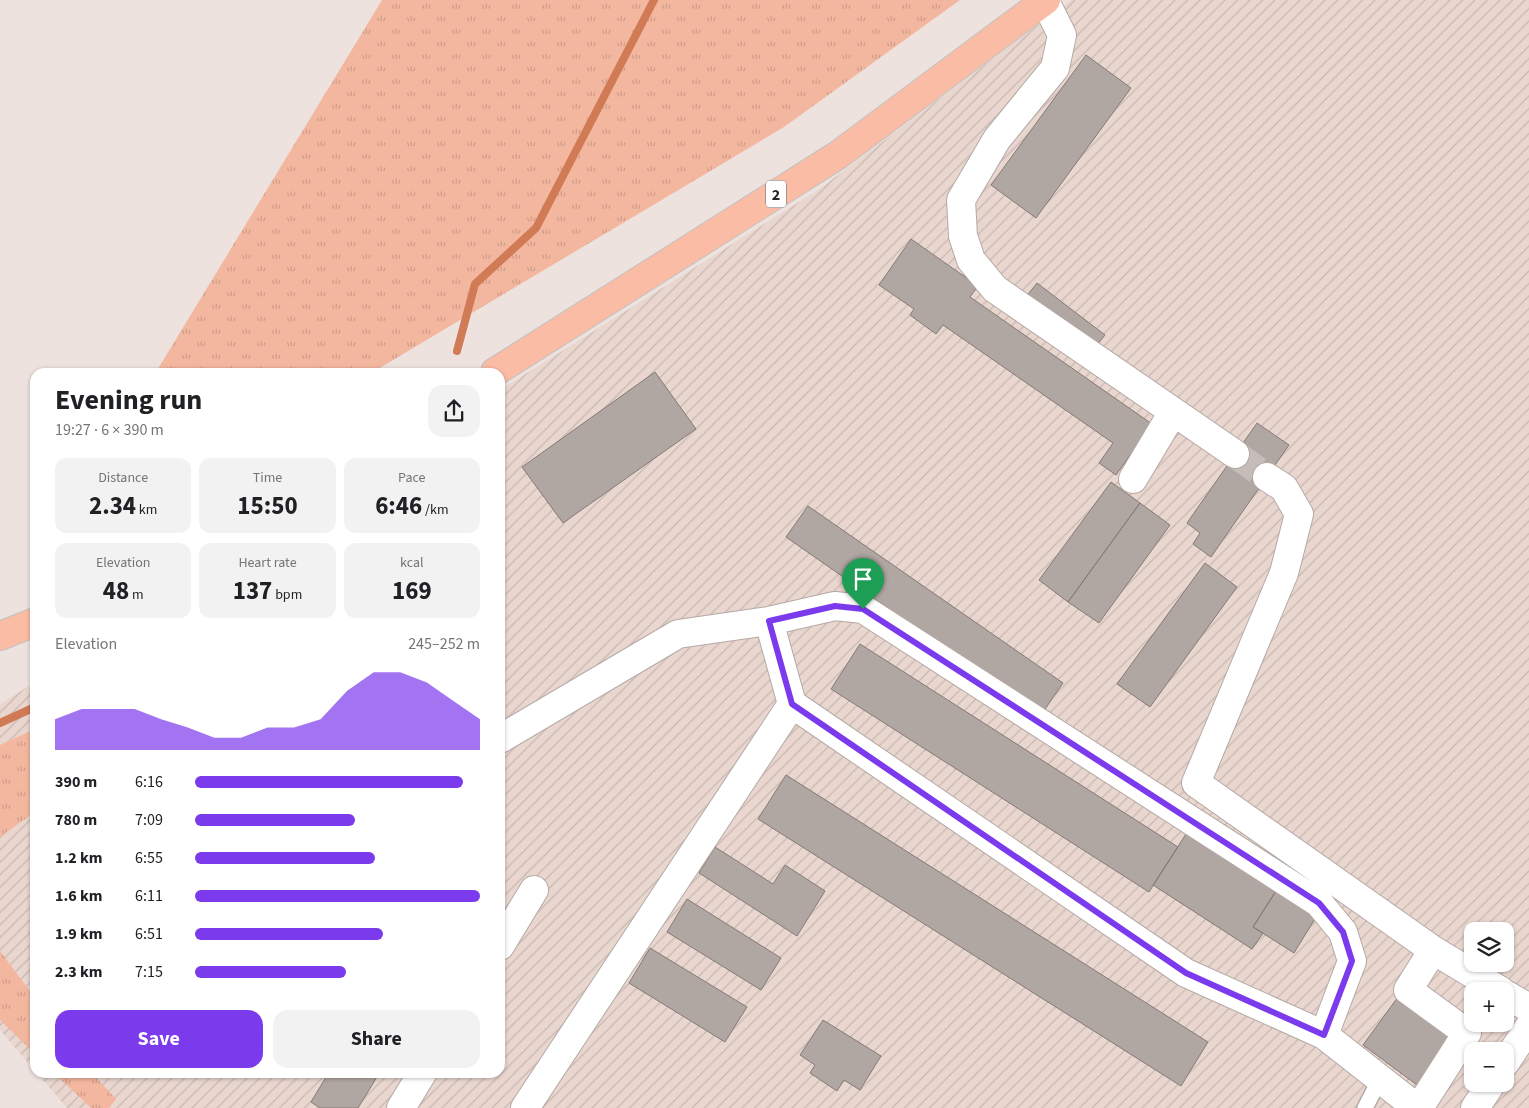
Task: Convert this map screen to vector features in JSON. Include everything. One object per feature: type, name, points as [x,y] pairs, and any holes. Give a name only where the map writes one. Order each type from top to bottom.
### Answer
[{"type":"main road","name":"2","points":[[502,368],[838,155],[1046,0]]},
{"type":"main road","points":[[0,636],[30,624]]},
{"type":"street","points":[[1046,0],[1062,35],[1055,68],[997,139],[961,200],[963,236],[971,260],[995,289],[1235,454]]},
{"type":"street","points":[[1133,478],[1174,412]]},
{"type":"street","points":[[1268,477],[1284,488],[1298,514],[1284,573],[1196,783],[1433,950],[1486,982]]},
{"type":"street","points":[[505,736],[678,634],[769,621],[835,606],[863,609],[1319,903],[1343,932],[1352,961],[1324,1035]]},
{"type":"street","points":[[769,621],[792,704],[1186,973],[1324,1035],[1418,1108],[1467,1033],[1408,990],[1433,950]]},
{"type":"street","points":[[525,1108],[792,704]]},
{"type":"street","points":[[505,938],[534,890]]},
{"type":"street","points":[[1514,999],[1529,1008]]},
{"type":"street","points":[[1514,1050],[1529,1027]]},
{"type":"street","points":[[401,1108],[419,1078]]},
{"type":"street","points":[[1475,1108],[1486,1092]]},
{"type":"lane","points":[[1365,1108],[1380,1079]]},
{"type":"shaded area","points":[[1071,0],[1529,0],[1529,1108],[67,1108],[41,1078],[505,1078],[505,387],[818,190]]},
{"type":"shaded area","points":[[30,685],[30,1065],[0,1030],[0,704]]},
{"type":"green space","points":[[382,0],[960,0],[784,127],[380,368],[158,368]]},
{"type":"green space","points":[[30,731],[30,816],[0,837],[0,745]]},
{"type":"green space","points":[[0,951],[30,991],[30,1049],[0,1020]]},
{"type":"green space","points":[[59,1078],[97,1078],[116,1099],[109,1108],[91,1108]]},
{"type":"building","points":[[1086,55],[1131,88],[1036,218],[991,185]]},
{"type":"building","points":[[911,239],[978,286],[970,297],[1152,424],[1116,475],[1099,463],[1113,443],[943,325],[936,334],[910,315],[914,309],[879,285]]},
{"type":"building","points":[[1037,283],[1105,335],[1093,350],[1025,298]]},
{"type":"building","points":[[655,372],[696,429],[563,523],[522,467]]},
{"type":"building","points":[[1257,423],[1289,445],[1211,557],[1193,544],[1200,533],[1187,523]]},
{"type":"building","points":[[1111,482],[1140,503],[1068,602],[1039,580]]},
{"type":"building","points":[[1140,503],[1170,525],[1099,623],[1068,602]]},
{"type":"building","points":[[808,506],[1063,683],[1041,715],[786,537]]},
{"type":"building","points":[[1205,563],[1237,587],[1150,707],[1117,684]]},
{"type":"building","points":[[860,644],[1178,847],[1149,892],[831,689]]},
{"type":"building","points":[[786,775],[1208,1042],[1181,1086],[758,819]]},
{"type":"building","points":[[1186,834],[1276,891],[1253,927],[1263,933],[1252,949],[1153,885]]},
{"type":"building","points":[[715,847],[773,884],[785,865],[825,891],[797,936],[699,873]]},
{"type":"building","points":[[1276,891],[1316,917],[1294,953],[1253,927]]},
{"type":"building","points":[[687,899],[781,958],[761,990],[667,932]]},
{"type":"building","points":[[650,948],[747,1007],[725,1042],[629,983]]},
{"type":"building","points":[[1398,997],[1453,1037],[1417,1085],[1363,1045]]},
{"type":"building","points":[[823,1020],[881,1056],[860,1090],[844,1080],[837,1091],[810,1073],[815,1065],[800,1055]]},
{"type":"building","points":[[325,1078],[376,1078],[358,1108],[320,1108],[311,1102]]},
{"type":"waterway","points":[[457,351],[475,284],[536,228],[654,0]]},
{"type":"waterway","points":[[0,723],[30,709]]},
{"type":"tunnel","points":[[1235,454],[1267,477]]},
{"type":"route","points":[[835,606],[863,609],[1319,903],[1343,932],[1352,961],[1324,1035],[1186,973],[792,704],[769,621],[835,606]]}]
